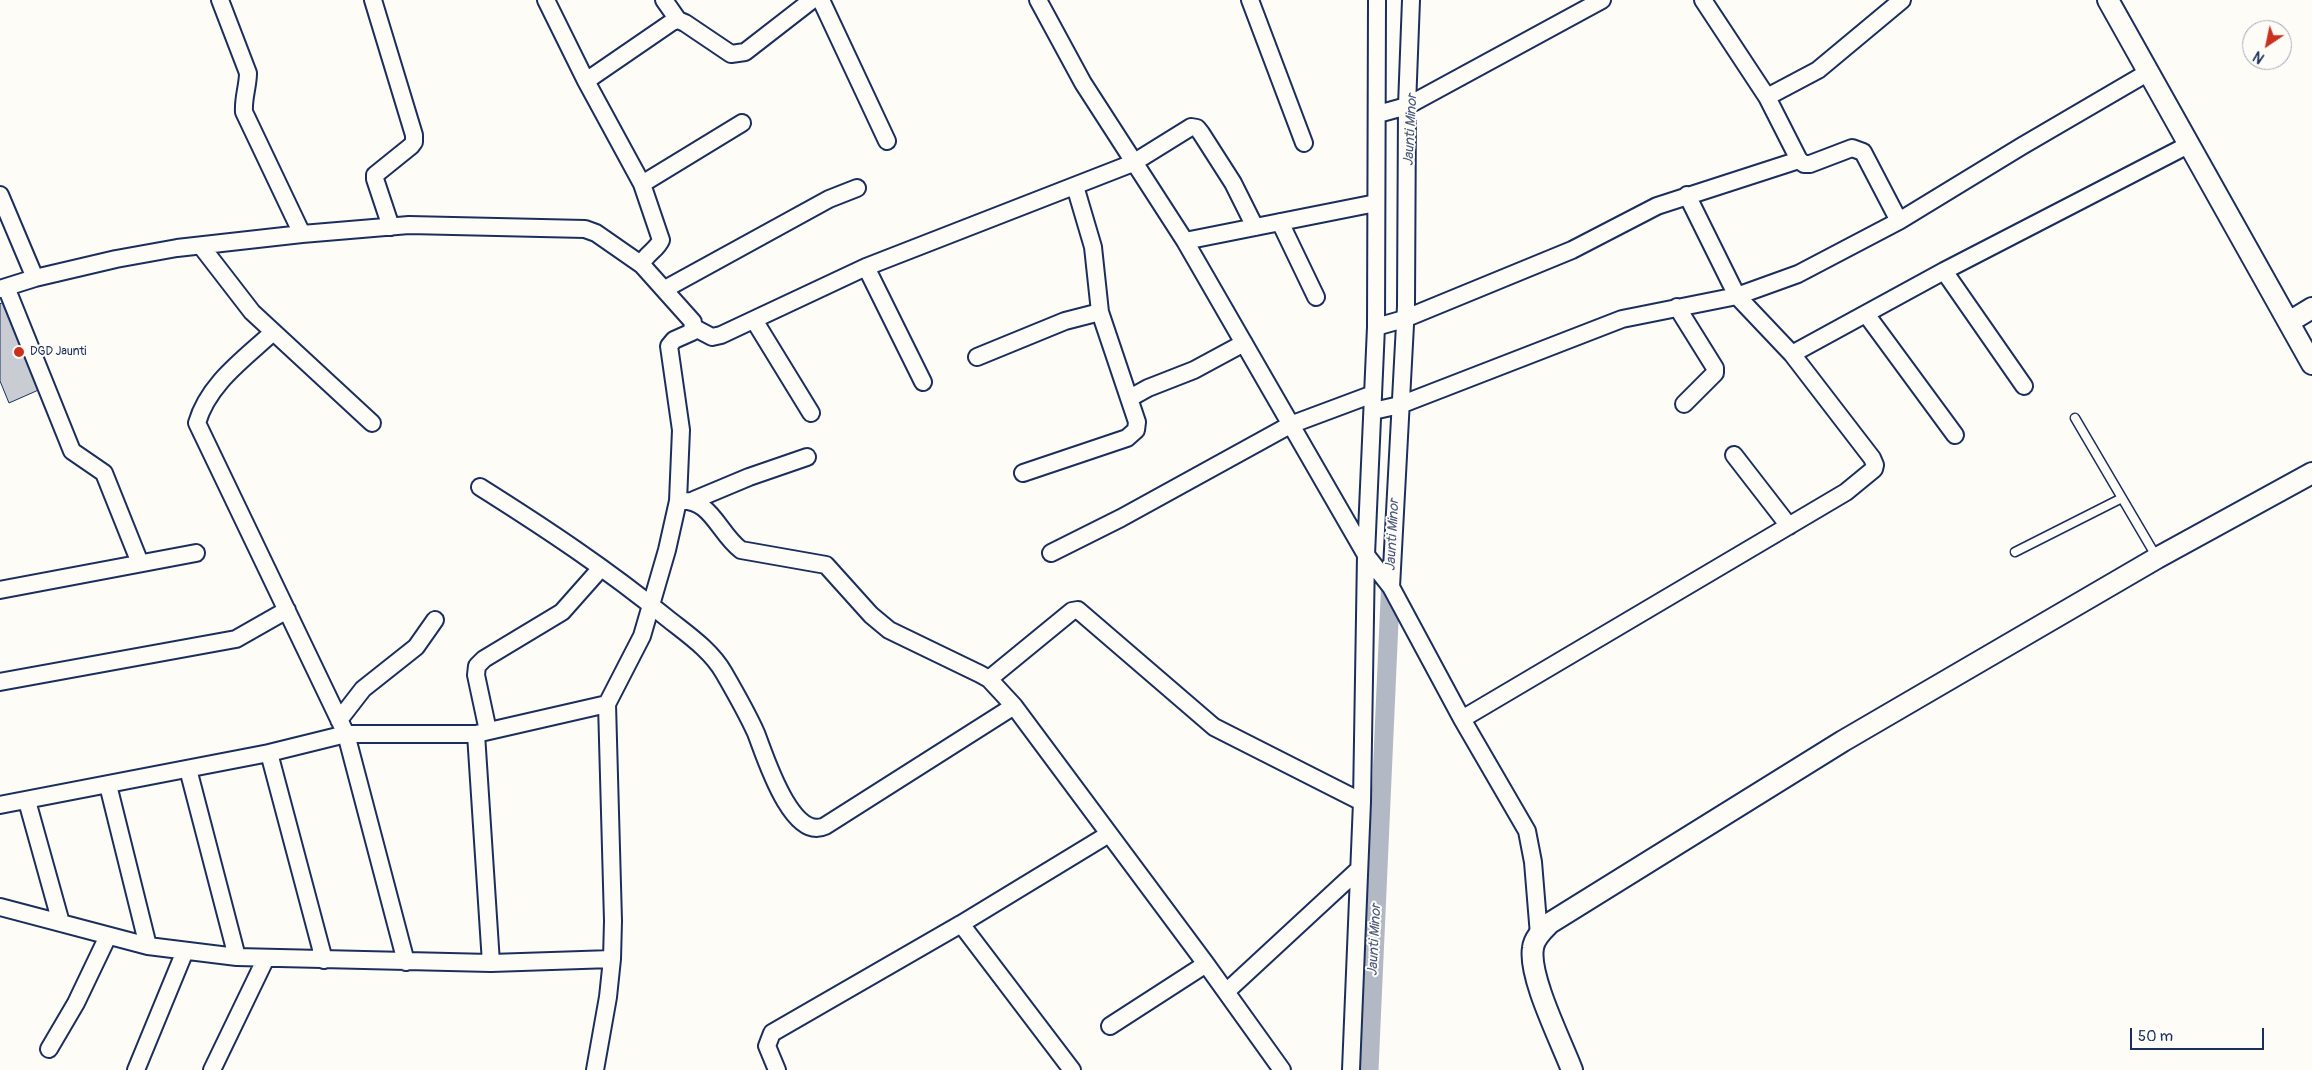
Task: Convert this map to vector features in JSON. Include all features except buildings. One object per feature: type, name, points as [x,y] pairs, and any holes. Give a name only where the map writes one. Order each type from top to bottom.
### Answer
[{"type":"street","points":[[220,0],[248,73],[248,85],[243,102],[244,112],[302,234]]},
{"type":"street","points":[[373,0],[414,135],[414,142],[411,146],[375,175],[391,227]]},
{"type":"street","points":[[546,0],[586,81],[642,184],[661,240],[655,250],[645,258],[642,265]]},
{"type":"street","points":[[664,0],[678,20],[731,54],[745,52],[812,0]]},
{"type":"street","points":[[821,0],[887,141]]},
{"type":"street","points":[[1038,0],[1083,84],[1133,164],[1185,241],[1370,561],[1389,584],[1462,719],[1527,831],[1533,862],[1539,934]]},
{"type":"street","points":[[1250,0],[1304,143]]},
{"type":"street","points":[[1378,0],[1392,110],[1390,323],[1387,408],[1389,584]]},
{"type":"street","points":[[1373,394],[1390,323],[1376,203],[1411,0]]},
{"type":"street","points":[[1392,110],[1602,0]]},
{"type":"street","points":[[1703,0],[1767,97],[1799,160],[1804,164],[1810,164],[1852,148],[1858,148],[1863,152],[1899,221]]},
{"type":"street","points":[[1767,97],[1818,70],[1902,0]]},
{"type":"street","points":[[2108,0],[2147,73],[2312,364]]},
{"type":"street","points":[[586,81],[678,20]]},
{"type":"street","points":[[1387,408],[1622,319],[1737,296],[1798,274],[1899,221],[2147,73]]},
{"type":"street","points":[[642,184],[742,123]]},
{"type":"street","points":[[693,327],[712,337],[721,335],[866,267],[1133,164],[1190,127],[1197,128],[1233,183],[1255,227]]},
{"type":"street","points":[[1792,354],[1944,271],[2188,145]]},
{"type":"street","points":[[1390,323],[1572,250],[1657,206],[1799,160]]},
{"type":"street","points":[[1022,473],[1132,435],[1137,422],[1130,398],[1109,344],[1100,312],[1094,247],[1075,186]]},
{"type":"street","points":[[665,289],[829,199],[857,188]]},
{"type":"street","points":[[0,195],[35,278]]},
{"type":"street","points":[[1462,719],[1846,492],[1875,465],[1872,458],[1792,354],[1737,296],[1687,195]]},
{"type":"street","points":[[1185,241],[1376,203]]},
{"type":"street","points":[[1280,222],[1316,297]]},
{"type":"street","points":[[140,564],[104,473],[72,451],[3,288],[35,278],[116,259],[201,246],[302,234],[409,225],[585,229],[596,233],[642,265],[665,289],[693,322],[693,327],[687,335],[674,340],[668,346],[679,405],[686,501],[642,636],[606,704],[613,921],[612,959],[608,997],[595,1070]]},
{"type":"street","points":[[201,246],[252,312],[272,333],[372,423]]},
{"type":"street","points":[[866,267],[923,382]]},
{"type":"street","points":[[1944,271],[2024,386]]},
{"type":"street","points":[[1677,307],[1715,368],[1715,373],[1684,404]]},
{"type":"street","points":[[2289,322],[2312,308]]},
{"type":"street","points":[[977,356],[1065,322],[1100,312]]},
{"type":"street","points":[[1866,314],[1954,435]]},
{"type":"street","points":[[754,320],[811,413]]},
{"type":"street","points":[[272,333],[218,384],[206,399],[198,423],[343,727],[406,962]]},
{"type":"street","points":[[1130,398],[1148,388],[1194,370],[1244,343]]},
{"type":"street","points":[[1373,394],[1387,408]]},
{"type":"street","points":[[1051,553],[1121,518],[1290,425],[1373,394]]},
{"type":"street","points":[[1351,1070],[1370,561],[1387,408]]},
{"type":"street","points":[[1734,455],[1789,526]]},
{"type":"street","points":[[686,501],[749,477],[807,458]]},
{"type":"street","points":[[1572,1070],[1534,973],[1533,946],[1539,934],[1550,923],[1843,740],[2157,558],[2312,472]]},
{"type":"street","points":[[480,486],[560,537],[602,568],[652,605],[714,659],[723,671],[756,733],[777,789],[798,818],[813,827],[819,829],[825,826],[1014,706]]},
{"type":"street","points":[[686,501],[703,506],[733,544],[741,550],[821,563],[833,570],[871,615],[889,630],[989,680],[1014,706],[1206,964],[1282,1070]]},
{"type":"street","points":[[0,590],[196,553]]},
{"type":"street","points":[[491,963],[482,732],[476,675],[477,666],[484,659],[562,612],[602,568]]},
{"type":"street","points":[[0,682],[236,639],[287,610]]},
{"type":"street","points":[[989,680],[1072,612],[1078,610],[1214,727],[1362,802]]},
{"type":"street","points":[[343,727],[363,690],[416,647],[435,620]]},
{"type":"street","points":[[0,805],[269,753],[343,727],[482,732],[606,704]]},
{"type":"street","points":[[269,753],[324,960]]},
{"type":"street","points":[[188,769],[237,957]]},
{"type":"street","points":[[108,785],[148,946]]},
{"type":"street","points":[[27,801],[61,924]]},
{"type":"street","points":[[777,1070],[767,1046],[772,1032],[961,924],[1109,834]]},
{"type":"street","points":[[1226,992],[1359,870]]},
{"type":"street","points":[[0,907],[148,946],[237,957],[491,963],[612,959]]},
{"type":"street","points":[[961,924],[1072,1070]]},
{"type":"street","points":[[50,1049],[76,1002],[108,936]]},
{"type":"street","points":[[136,1070],[185,951]]},
{"type":"street","points":[[212,1070],[266,958]]},
{"type":"street","points":[[1110,1026],[1206,964]]},
{"type":"lane","points":[[2075,418],[2157,558]]},
{"type":"lane","points":[[2015,552],[2122,498]]},
{"type":"waterway","name":"Jaunti Minor","points":[[1369,1070],[1391,577]]},
{"type":"place","name":"DGD Jaunti","points":[[19,352]]}]
